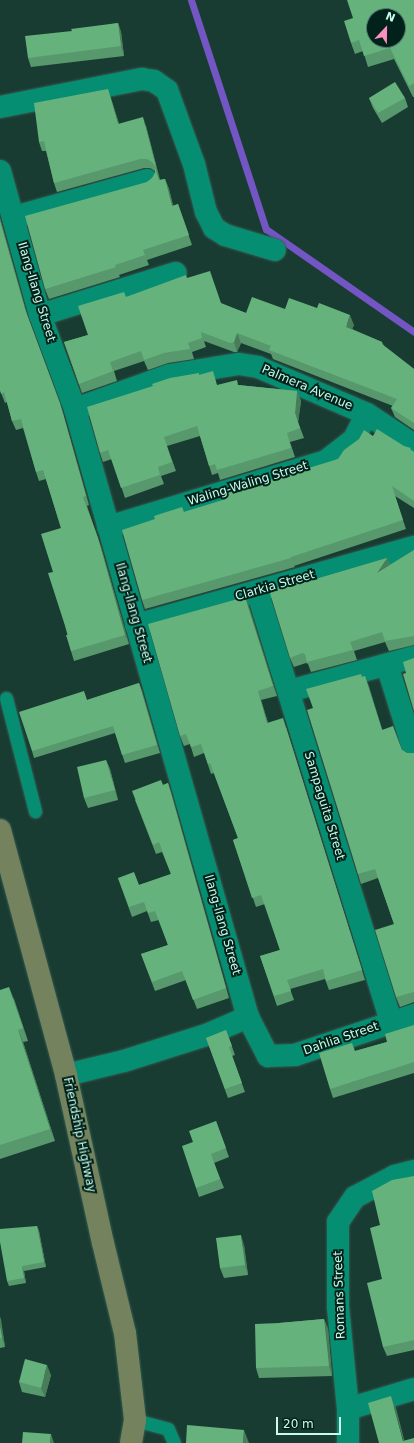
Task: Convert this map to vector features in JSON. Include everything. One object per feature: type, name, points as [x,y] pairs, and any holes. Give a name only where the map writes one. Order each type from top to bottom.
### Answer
[{"type":"main road","name":"Friendship Highway","points":[[0,830],[66,1075],[125,1333],[135,1420],[132,1443]]},
{"type":"street","points":[[0,107],[142,79],[154,82],[166,90],[194,164],[206,212],[214,228],[225,235],[275,250]]},
{"type":"street","name":"Ilang-Ilang Street","points":[[0,171],[40,315],[75,409],[248,1017],[268,1056]]},
{"type":"street","points":[[14,217],[147,180]]},
{"type":"street","points":[[40,315],[176,273]]},
{"type":"street","name":"Palmera Avenue","points":[[75,409],[170,375],[239,364],[258,367],[367,414],[414,445]]},
{"type":"street","name":"Waling-Waling Street","points":[[108,527],[326,460],[354,439],[367,414]]},
{"type":"street","name":"Clarkia Street","points":[[136,625],[414,547]]},
{"type":"street","name":"Sampaguita Street","points":[[257,591],[391,1021]]},
{"type":"street","points":[[289,691],[414,657]]},
{"type":"street","points":[[387,665],[414,751]]},
{"type":"street","name":"Dahlia Street","points":[[268,1056],[295,1055],[414,1014]]},
{"type":"street","points":[[66,1075],[124,1061],[206,1035],[248,1017]]},
{"type":"street","name":"Romans Street","points":[[348,1443],[348,1409],[338,1307],[338,1222],[355,1197],[405,1173]]},
{"type":"street","points":[[348,1409],[414,1389]]},
{"type":"lane","points":[[6,698],[35,811]]},
{"type":"lane","points":[[135,1420],[168,1429],[174,1443]]},
{"type":"building","points":[[347,0],[414,0],[414,83],[409,86],[390,48],[364,56],[359,40],[351,43],[344,21],[353,18]]},
{"type":"building","points":[[118,23],[121,46],[28,58],[25,36],[72,31],[71,29]]},
{"type":"building","points":[[395,82],[405,98],[378,113],[369,98]]},
{"type":"building","points":[[108,89],[118,124],[143,117],[156,167],[147,159],[140,159],[54,183],[44,141],[39,142],[34,103]]},
{"type":"building","points":[[155,167],[159,180],[165,179],[172,206],[178,204],[189,235],[143,250],[145,255],[115,265],[116,267],[45,289],[25,216],[147,182],[155,173]]},
{"type":"building","points":[[0,221],[25,309],[60,403],[86,496],[83,497],[98,538],[125,635],[71,651],[66,635],[68,635],[48,573],[53,572],[41,534],[61,528],[43,470],[36,472],[21,419],[12,421],[4,392],[1,394],[0,390]]},
{"type":"building","points":[[210,271],[221,303],[246,313],[252,297],[285,309],[289,298],[317,308],[319,303],[350,315],[346,327],[382,342],[382,344],[414,369],[414,423],[391,408],[397,399],[269,350],[271,346],[237,333],[234,342],[230,343],[201,332],[202,338],[188,343],[190,349],[164,353],[144,360],[141,351],[110,362],[113,371],[79,384],[64,342],[88,335],[78,306],[124,292],[126,297],[186,275],[187,278]]},
{"type":"building","points":[[213,371],[217,385],[237,380],[238,385],[297,391],[295,413],[300,428],[287,433],[291,448],[217,470],[215,464],[209,466],[197,426],[164,437],[172,462],[158,467],[160,475],[121,488],[108,450],[100,453],[87,407],[153,386],[152,384],[170,378],[199,373],[199,375]]},
{"type":"building","points":[[377,429],[404,446],[411,448],[410,449],[414,452],[414,501],[392,486],[403,520],[291,558],[142,600],[122,530],[155,519],[154,516],[182,507],[184,512],[226,499],[224,494],[338,459],[344,450],[359,439],[364,430],[373,436]]},
{"type":"building","points":[[414,550],[414,636],[385,641],[382,632],[350,642],[353,650],[307,662],[305,654],[302,653],[290,658],[269,590],[299,582],[299,584],[387,558],[377,573]]},
{"type":"building","points":[[245,597],[273,686],[258,691],[267,723],[283,718],[362,970],[326,981],[323,969],[287,980],[291,991],[274,996],[260,956],[280,950],[261,895],[252,898],[233,840],[238,838],[210,763],[208,764],[201,744],[191,747],[186,734],[180,736],[148,624]]},
{"type":"building","points":[[414,658],[414,711],[403,674],[406,673],[403,662]]},
{"type":"building","points":[[361,674],[362,677],[365,676],[382,730],[393,726],[402,750],[407,753],[414,753],[414,992],[396,997],[375,930],[394,924],[375,869],[358,874],[307,710],[313,708],[306,689]]},
{"type":"building","points":[[139,683],[157,745],[122,755],[113,726],[32,751],[19,712],[84,691],[87,700]]},
{"type":"building","points":[[106,760],[115,790],[84,798],[77,767]]},
{"type":"building","points":[[161,780],[163,785],[168,783],[226,988],[193,1000],[182,971],[152,982],[141,954],[168,945],[155,911],[148,913],[144,902],[129,907],[118,878],[134,872],[139,885],[171,874],[159,842],[153,845],[132,791]]},
{"type":"building","points":[[9,987],[23,1028],[18,1030],[50,1129],[0,1145],[0,990]]},
{"type":"building","points":[[414,1025],[414,1062],[330,1089],[319,1053],[352,1043],[355,1051],[387,1042],[385,1034]]},
{"type":"building","points":[[226,1030],[232,1046],[229,1047],[242,1083],[225,1089],[206,1038]]},
{"type":"building","points":[[216,1121],[226,1148],[211,1154],[220,1179],[196,1188],[182,1146],[193,1142],[189,1131]]},
{"type":"building","points":[[414,1176],[414,1340],[383,1347],[367,1283],[382,1279],[370,1228],[380,1225],[372,1191],[392,1180]]},
{"type":"building","points":[[37,1226],[44,1262],[22,1266],[24,1278],[7,1281],[0,1242],[0,1229]]},
{"type":"building","points":[[241,1235],[245,1265],[220,1268],[216,1238]]},
{"type":"building","points":[[324,1319],[329,1366],[256,1368],[255,1324]]},
{"type":"building","points":[[0,1327],[2,1338],[0,1338]]},
{"type":"building","points":[[25,1359],[47,1365],[41,1388],[19,1382]]},
{"type":"building","points":[[391,1396],[403,1441],[414,1438],[414,1443],[379,1443],[368,1403]]},
{"type":"building","points":[[187,1425],[244,1430],[243,1443],[186,1443]]},
{"type":"building","points":[[23,1432],[51,1434],[50,1443],[22,1443]]},
{"type":"waterway","points":[[191,0],[266,229],[414,332]]}]
